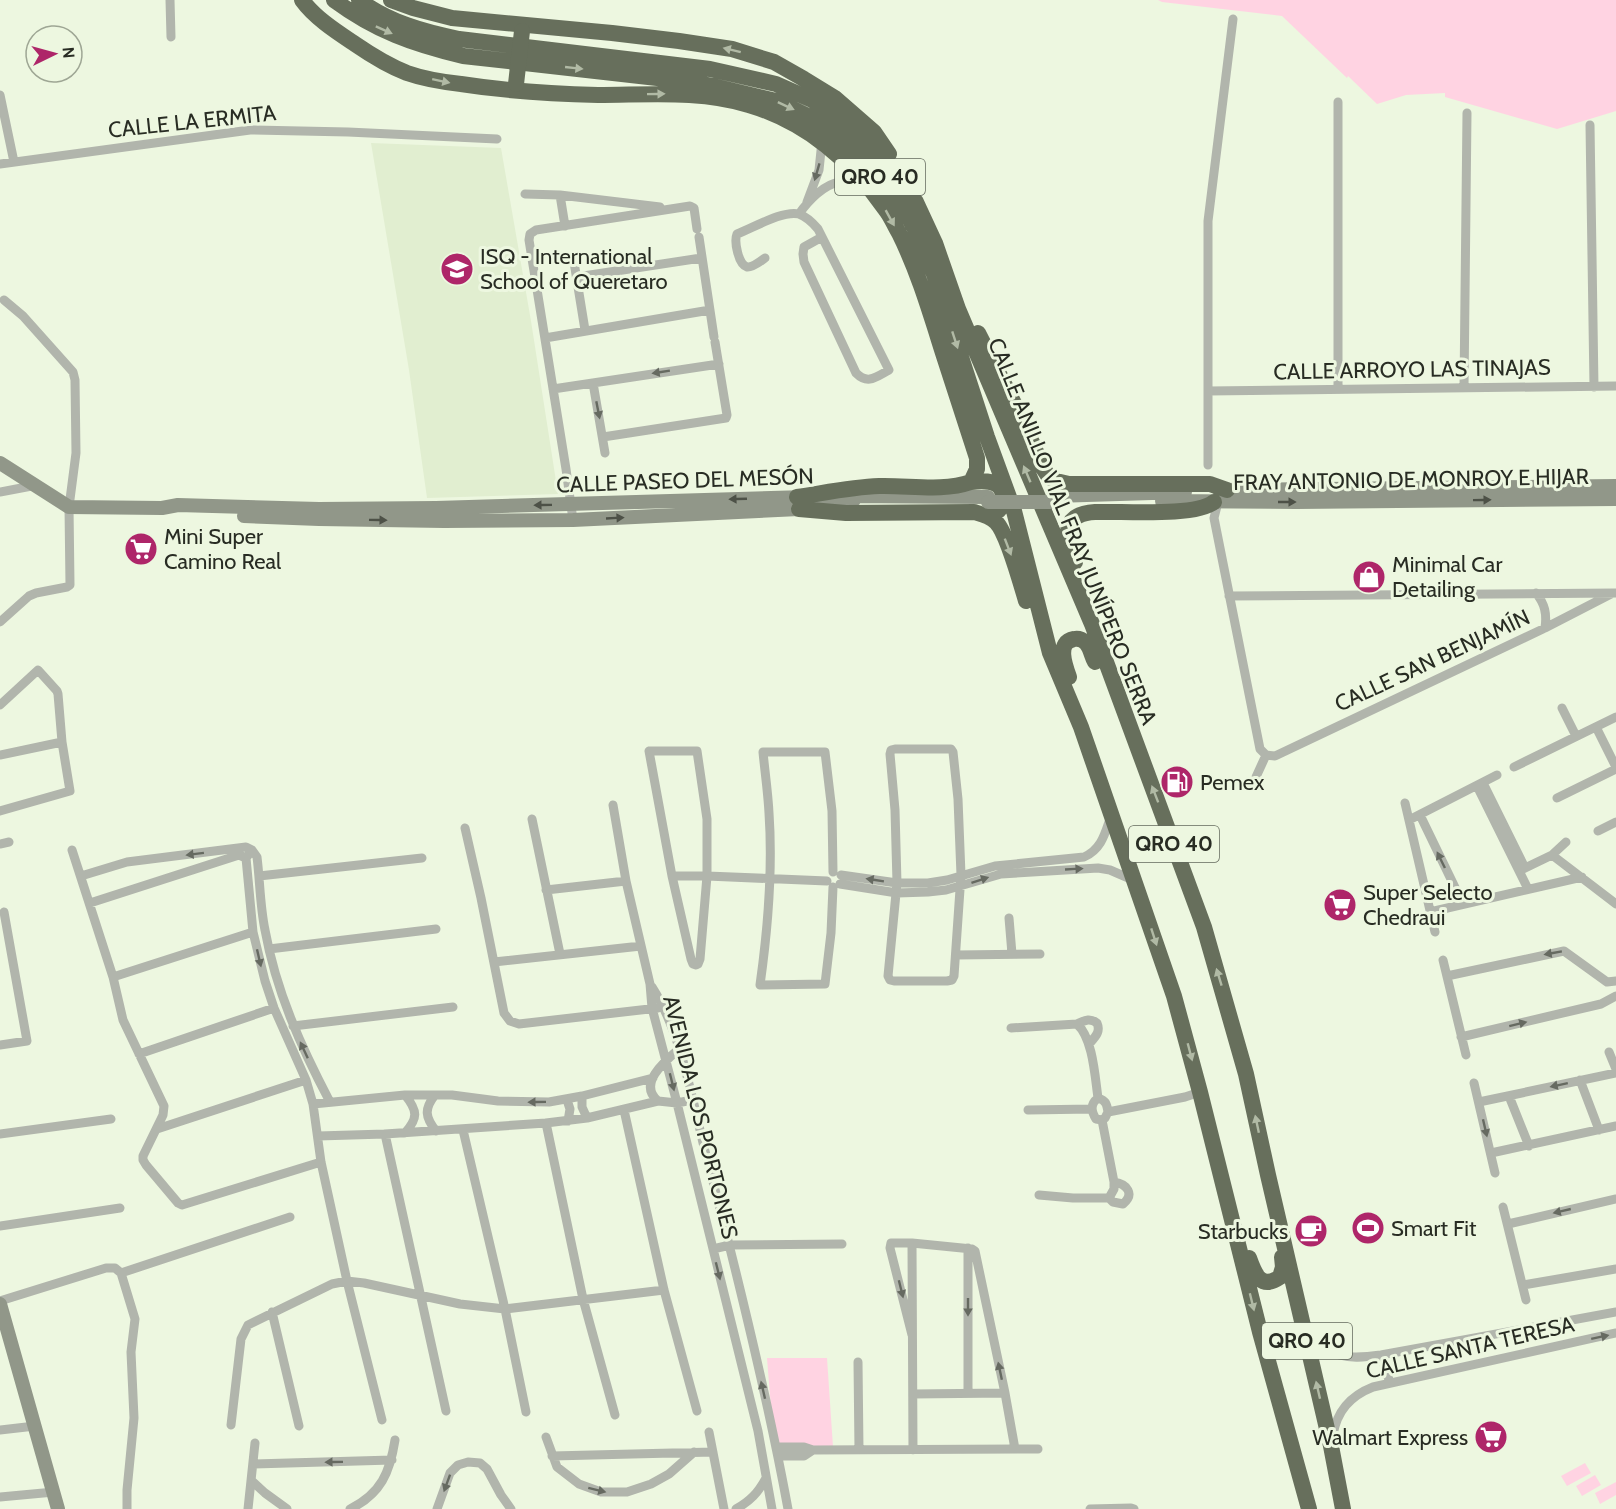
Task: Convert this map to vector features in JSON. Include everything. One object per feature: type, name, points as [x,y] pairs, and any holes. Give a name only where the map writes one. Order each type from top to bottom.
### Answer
[{"type":"highway","points":[[302,0],[336,31],[369,54],[408,73],[443,82],[485,88],[516,87],[538,93],[675,93],[711,97],[749,105],[780,118],[822,141],[845,160],[867,184],[887,211],[912,258],[977,458],[978,469],[971,482]]},
{"type":"highway","name":"CALLE ANILLO VIAL FRAY JUNÍPERO SERRA","points":[[334,0],[371,25],[415,44],[463,56],[675,80],[713,86],[776,101],[814,119],[842,140],[873,169],[905,211],[934,274],[987,437],[1014,511],[1050,653],[1081,727],[1174,996],[1260,1332],[1309,1509]]},
{"type":"highway","name":"CALLE ANILLO VIAL FRAY JUNÍPERO SERRA","points":[[359,0],[366,6],[425,32],[459,39],[710,69],[776,84],[812,100],[847,125],[883,160],[916,202],[926,222],[958,309],[1092,624],[1204,927],[1246,1074],[1331,1446],[1343,1509]]},
{"type":"highway","points":[[391,0],[452,18],[523,28],[679,41],[732,50],[774,62],[835,98],[874,132],[900,171],[916,202]]},
{"type":"highway","points":[[516,87],[523,28]]},
{"type":"highway","points":[[941,262],[1009,392],[1049,477],[1069,484],[1210,484],[1215,497],[1208,506],[1190,511],[1085,512],[1074,518],[1069,528],[1068,543],[1092,624]]},
{"type":"highway","points":[[942,352],[987,437]]},
{"type":"highway","points":[[798,503],[850,488],[951,487],[986,481],[997,484],[1002,490],[1003,499],[1002,507],[998,512],[987,505]]},
{"type":"highway","points":[[798,503],[846,513],[974,512],[987,505]]},
{"type":"highway","points":[[987,505],[1002,533],[1036,630],[1050,653]]},
{"type":"highway","points":[[1081,727],[1078,706],[1063,660],[1064,645],[1074,639],[1088,645],[1128,751],[1142,762]]},
{"type":"highway","points":[[1223,1184],[1234,1200],[1250,1261],[1258,1278],[1271,1282],[1280,1277],[1282,1257],[1271,1213],[1268,1175]]},
{"type":"main road","points":[[0,463],[69,507]]},
{"type":"main road","name":"FRAY ANTONIO DE MONROY E HIJAR","points":[[1215,497],[1533,493],[1616,486]]},
{"type":"main road","name":"FRAY ANTONIO DE MONROY E HIJAR","points":[[1533,493],[1616,499]]},
{"type":"main road","points":[[987,505],[1055,499],[1215,497]]},
{"type":"main road","name":"CALLE PASEO DEL MESÓN","points":[[69,507],[162,508],[178,505],[444,521],[573,520],[798,503]]},
{"type":"main road","name":"CALLE PASEO DEL MESÓN","points":[[319,514],[571,505],[798,503]]},
{"type":"main road","points":[[0,1303],[58,1509]]},
{"type":"street","points":[[170,0],[171,37]]},
{"type":"street","points":[[1208,465],[1208,221],[1233,19]]},
{"type":"street","points":[[0,95],[14,162]]},
{"type":"street","points":[[1338,102],[1338,389]]},
{"type":"street","points":[[1464,388],[1467,113]]},
{"type":"street","points":[[1590,125],[1594,387]]},
{"type":"street","name":"CALLE LA ERMITA","points":[[0,164],[250,130],[497,139]]},
{"type":"street","points":[[799,214],[807,202],[819,170],[822,141]]},
{"type":"street","points":[[807,202],[835,183],[867,184]]},
{"type":"street","points":[[525,194],[560,195],[672,209]]},
{"type":"street","points":[[560,195],[565,226]]},
{"type":"street","points":[[573,520],[529,240],[530,234],[536,230],[693,206],[726,418],[603,437]]},
{"type":"street","points":[[765,258],[750,267],[743,264],[736,248],[737,234],[784,214],[799,214],[812,221],[822,237],[889,370],[869,380],[862,379],[856,374],[804,262],[804,247],[822,237]]},
{"type":"street","points":[[573,256],[585,330]]},
{"type":"street","points":[[577,277],[701,258]]},
{"type":"street","points":[[0,622],[29,596],[70,585],[69,507],[76,453],[73,372],[23,316],[4,300]]},
{"type":"street","points":[[544,338],[710,310]]},
{"type":"street","points":[[553,389],[719,364]]},
{"type":"street","points":[[593,383],[605,453]]},
{"type":"street","name":"CALLE ARROYO LAS TINAJAS","points":[[1208,391],[1616,386]]},
{"type":"street","points":[[0,492],[36,485]]},
{"type":"street","points":[[1215,497],[1214,518],[1229,596],[1260,749],[1266,755],[1256,777]]},
{"type":"street","points":[[1536,593],[1546,610],[1545,628]]},
{"type":"street","points":[[1229,596],[1614,593]]},
{"type":"street","name":"CALLE SAN BENJAMÍN","points":[[1266,755],[1275,756],[1614,593]]},
{"type":"street","points":[[0,705],[38,670],[58,694],[62,742],[70,791],[0,811]]},
{"type":"street","points":[[1562,708],[1576,736]]},
{"type":"street","points":[[1515,767],[1616,717]]},
{"type":"street","points":[[1557,798],[1616,768],[1596,727]]},
{"type":"street","points":[[0,755],[62,742]]},
{"type":"street","points":[[951,749],[958,799],[961,886],[952,980],[890,980],[888,976],[897,888],[891,750],[951,749]]},
{"type":"street","points":[[649,751],[697,751],[707,819],[707,876],[699,959],[696,965],[691,959],[672,876],[649,751]]},
{"type":"street","points":[[825,752],[832,811],[835,880],[825,984],[760,985],[768,932],[771,878],[770,812],[763,753],[825,752]]},
{"type":"street","points":[[1409,820],[1497,775]]},
{"type":"street","points":[[1480,785],[1522,869],[1528,889]]},
{"type":"street","points":[[1405,803],[1435,932]]},
{"type":"street","points":[[614,805],[626,881],[650,984]]},
{"type":"street","points":[[672,876],[835,880],[897,888],[946,890],[1001,874],[1084,857],[1093,852],[1103,840],[1112,814]]},
{"type":"street","points":[[1419,815],[1462,904]]},
{"type":"street","points":[[532,819],[560,954]]},
{"type":"street","points":[[1598,831],[1616,822]]},
{"type":"street","points":[[465,828],[504,1013],[510,1022],[519,1024],[663,1007]]},
{"type":"street","points":[[1522,869],[1552,855],[1566,842]]},
{"type":"street","points":[[81,876],[127,862],[246,847],[252,850],[257,857],[264,928],[276,978],[293,1026],[330,1102]]},
{"type":"street","points":[[72,849],[90,903],[123,1020],[164,1106],[163,1115],[143,1155],[146,1165],[178,1203],[182,1204],[321,1162]]},
{"type":"street","points":[[252,850],[246,858],[253,932],[274,1008],[306,1080],[313,1104],[321,1162],[347,1281],[382,1420]]},
{"type":"street","points":[[1093,852],[1098,868]]},
{"type":"street","points":[[90,903],[239,855],[246,858]]},
{"type":"street","points":[[1552,855],[1616,904]]},
{"type":"street","points":[[259,876],[422,858]]},
{"type":"street","points":[[897,888],[928,883],[1000,865],[1098,868],[1110,870],[1135,881]]},
{"type":"street","points":[[1430,912],[1582,878]]},
{"type":"street","points":[[546,890],[626,881]]},
{"type":"street","points":[[0,1045],[27,1041],[4,912]]},
{"type":"street","points":[[1008,918],[1012,954]]},
{"type":"street","points":[[269,949],[436,929]]},
{"type":"street","points":[[112,977],[253,932]]},
{"type":"street","points":[[494,962],[641,946]]},
{"type":"street","points":[[1447,976],[1564,951],[1607,982],[1616,981]]},
{"type":"street","points":[[956,955],[1040,954]]},
{"type":"street","points":[[1443,960],[1466,1055]]},
{"type":"street","points":[[265,981],[276,978]]},
{"type":"street","name":"AVENIDA LOS PORTONES","points":[[650,984],[663,1007],[679,1049],[730,1245],[788,1509]]},
{"type":"street","name":"AVENIDA LOS PORTONES","points":[[650,984],[652,1008],[758,1431],[772,1509]]},
{"type":"street","points":[[1461,1037],[1601,1004],[1615,996]]},
{"type":"street","points":[[293,1026],[453,1007]]},
{"type":"street","points":[[138,1054],[274,1008]]},
{"type":"street","points":[[1011,1028],[1077,1024],[1089,1019],[1096,1023],[1098,1031],[1089,1044]]},
{"type":"street","points":[[1077,1024],[1089,1044],[1098,1098]]},
{"type":"street","points":[[658,1101],[651,1093],[650,1082],[666,1060],[679,1049]]},
{"type":"street","points":[[1479,1102],[1616,1071],[1609,1052]]},
{"type":"street","points":[[313,1104],[405,1095],[452,1095],[498,1101],[567,1100],[652,1078]]},
{"type":"street","points":[[157,1129],[306,1080]]},
{"type":"street","points":[[1580,1080],[1599,1130]]},
{"type":"street","points":[[1474,1083],[1495,1173]]},
{"type":"street","points":[[1098,1098],[1094,1101],[1092,1109],[1096,1119],[1109,1111],[1185,1097],[1200,1092]]},
{"type":"street","points":[[405,1095],[414,1105],[415,1115],[413,1124],[405,1133]]},
{"type":"street","points":[[435,1095],[428,1103],[427,1113],[429,1123],[436,1131]]},
{"type":"street","points":[[582,1096],[582,1107],[586,1118]]},
{"type":"street","points":[[1509,1096],[1529,1146]]},
{"type":"street","points":[[1098,1098],[1102,1099],[1109,1111],[1114,1182],[1114,1189],[1109,1198]]},
{"type":"street","points":[[567,1100],[570,1109],[568,1121]]},
{"type":"street","points":[[318,1136],[546,1124],[586,1118],[658,1101],[677,1103],[692,1100]]},
{"type":"street","points":[[1028,1110],[1092,1109]]},
{"type":"street","points":[[624,1110],[664,1290],[697,1411]]},
{"type":"street","points":[[0,1134],[111,1119]]},
{"type":"street","points":[[546,1124],[583,1299],[615,1415]]},
{"type":"street","points":[[1491,1154],[1616,1126]]},
{"type":"street","points":[[464,1130],[505,1309],[525,1412]]},
{"type":"street","points":[[385,1134],[446,1412]]},
{"type":"street","points":[[1039,1195],[1109,1198],[1113,1202],[1123,1204],[1127,1200],[1129,1190],[1125,1185],[1114,1182]]},
{"type":"street","points":[[1508,1224],[1616,1199]]},
{"type":"street","points":[[1503,1207],[1526,1300]]},
{"type":"street","points":[[0,1226],[120,1208]]},
{"type":"street","points":[[121,1273],[290,1217]]},
{"type":"street","points":[[713,1249],[730,1245],[842,1244]]},
{"type":"street","points":[[912,1335],[890,1248],[891,1244],[968,1248],[975,1251],[1015,1449]]},
{"type":"street","points":[[912,1244],[913,1450]]},
{"type":"street","points":[[968,1248],[968,1393]]},
{"type":"street","points":[[0,1303],[106,1268],[116,1268],[121,1273],[135,1319],[131,1352],[134,1418],[127,1509]]},
{"type":"street","points":[[1522,1285],[1616,1269]]},
{"type":"street","points":[[231,1425],[241,1339],[248,1325],[332,1284],[347,1281],[364,1283],[460,1304],[505,1309],[664,1290]]},
{"type":"street","points":[[272,1312],[299,1425]]},
{"type":"street","name":"CALLE SANTA TERESA","points":[[1305,1332],[1322,1347],[1353,1359],[1616,1312]]},
{"type":"street","name":"CALLE SANTA TERESA","points":[[1331,1446],[1335,1423],[1340,1412],[1348,1401],[1362,1391],[1616,1333]]},
{"type":"street","points":[[1381,1355],[1390,1383]]},
{"type":"street","points":[[858,1362],[859,1450]]},
{"type":"street","points":[[913,1394],[1005,1393]]},
{"type":"street","points":[[0,1430],[35,1426]]},
{"type":"street","points":[[758,1431],[772,1429]]},
{"type":"street","points":[[709,1432],[724,1509]]},
{"type":"street","points":[[546,1437],[557,1467],[579,1484],[601,1492],[627,1492],[651,1484],[669,1474],[694,1452]]},
{"type":"street","points":[[350,1509],[377,1490],[392,1460],[395,1440]]},
{"type":"street","points":[[248,1509],[255,1443]]},
{"type":"street","points":[[777,1451],[804,1456],[813,1450],[1038,1449]]},
{"type":"street","points":[[552,1456],[713,1452]]},
{"type":"street","points":[[254,1464],[392,1460]]},
{"type":"street","points":[[436,1509],[450,1473],[458,1465],[468,1462],[480,1463],[487,1469],[511,1509]]},
{"type":"street","points":[[736,1509],[749,1502],[759,1491],[766,1478]]},
{"type":"street","points":[[252,1481],[287,1509]]},
{"type":"street","points":[[0,1497],[54,1492]]},
{"type":"street","points":[[1090,1509],[1134,1509]]},
{"type":"shaded area","points":[[1158,0],[1616,0],[1616,111],[1557,129],[1445,97],[1445,93],[1406,95],[1377,104],[1282,16]]},
{"type":"shaded area","name":"ISQ - International School of Queretaro","points":[[371,143],[501,148],[558,494],[427,498],[409,370]]},
{"type":"shaded area","points":[[767,1358],[827,1358],[833,1447],[774,1445]]},
{"type":"shaded area","points":[[1585,1463],[1591,1473],[1567,1486],[1561,1476]]},
{"type":"shaded area","points":[[1595,1475],[1601,1485],[1582,1496],[1576,1486]]},
{"type":"shaded area","points":[[1616,1482],[1616,1495],[1600,1504],[1595,1493]]},
{"type":"place","name":"ISQ - International School of Queretaro","points":[[457,269]]},
{"type":"place","name":"Mini Super Camino Real","points":[[141,549]]},
{"type":"place","name":"Minimal Car Detailing","points":[[1369,577]]},
{"type":"place","name":"Pemex","points":[[1177,782]]},
{"type":"place","name":"Super Selecto Chedraui","points":[[1340,905]]},
{"type":"place","name":"Smart Fit","points":[[1368,1228]]},
{"type":"place","name":"Starbucks","points":[[1311,1231]]},
{"type":"place","name":"Walmart Express","points":[[1491,1437]]}]
